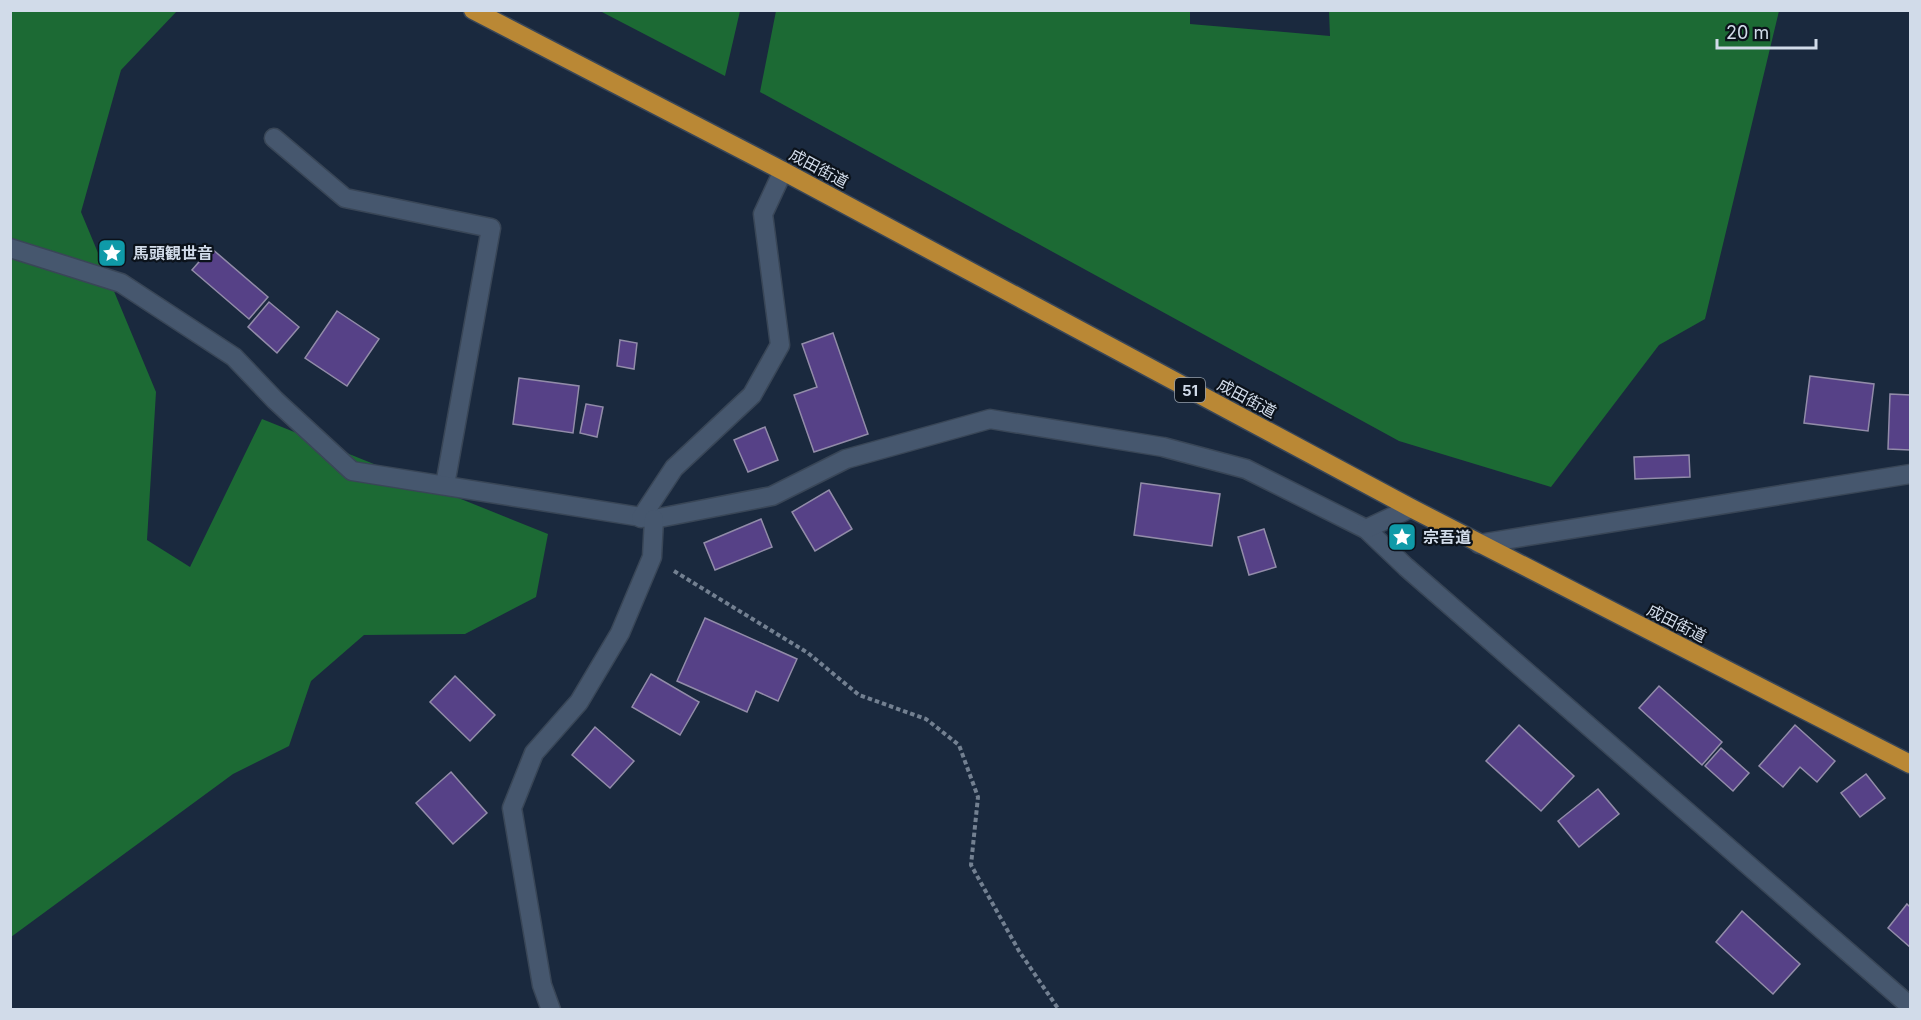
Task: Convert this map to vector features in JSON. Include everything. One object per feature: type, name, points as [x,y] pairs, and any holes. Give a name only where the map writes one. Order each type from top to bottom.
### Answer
[{"type":"highway","name":"成田街道","points":[[473,10],[783,171],[1479,544],[1911,764]]},
{"type":"street","points":[[274,138],[345,198],[491,228],[445,485]]},
{"type":"street","points":[[551,1010],[542,985],[512,808],[534,753],[579,702],[620,633],[652,557],[648,518],[674,468],[752,395],[780,345],[763,214],[783,171]]},
{"type":"street","points":[[10,248],[122,283],[234,357],[275,400],[352,471],[648,518],[772,496],[846,459],[990,419],[1162,447],[1246,469],[1366,530],[1911,1006]]},
{"type":"street","points":[[1479,544],[1911,474]]},
{"type":"street","points":[[1366,530],[1412,508]]},
{"type":"path","points":[[652,557],[808,653],[859,695],[926,719],[959,745],[978,797],[971,865],[1019,951],[1059,1010]]},
{"type":"green space","points":[[11,11],[177,11],[121,70],[81,212],[156,392],[147,540],[190,567],[262,419],[548,534],[536,597],[465,634],[364,635],[311,681],[289,746],[233,774],[11,937]]},
{"type":"green space","points":[[600,11],[740,11],[725,76]]},
{"type":"green space","points":[[776,11],[1190,11],[1190,24],[1330,36],[1329,11],[1779,11],[1705,319],[1659,345],[1551,487],[1399,441],[760,92]]},
{"type":"building","points":[[211,248],[268,297],[249,319],[192,270]]},
{"type":"building","points":[[269,302],[299,327],[277,353],[248,327]]},
{"type":"building","points":[[337,311],[379,339],[347,386],[305,358]]},
{"type":"building","points":[[833,333],[868,434],[814,452],[794,395],[817,387],[802,344]]},
{"type":"building","points":[[620,340],[637,343],[634,369],[617,366]]},
{"type":"building","points":[[1810,376],[1874,384],[1868,431],[1804,423]]},
{"type":"building","points":[[519,378],[579,386],[573,433],[513,424]]},
{"type":"building","points":[[1890,394],[1910,395],[1910,450],[1888,449]]},
{"type":"building","points":[[586,404],[603,407],[597,437],[580,433]]},
{"type":"building","points":[[765,427],[778,460],[748,472],[734,440]]},
{"type":"building","points":[[1689,455],[1690,477],[1635,479],[1634,457]]},
{"type":"building","points":[[1141,483],[1220,494],[1212,546],[1134,535]]},
{"type":"building","points":[[829,490],[852,529],[815,551],[792,512]]},
{"type":"building","points":[[761,519],[772,547],[715,570],[704,543]]},
{"type":"building","points":[[1264,529],[1276,567],[1249,575],[1238,537]]},
{"type":"building","points":[[705,618],[797,659],[778,701],[756,691],[747,712],[677,681]]},
{"type":"building","points":[[651,674],[699,702],[680,735],[632,707]]},
{"type":"building","points":[[455,676],[495,715],[470,741],[430,702]]},
{"type":"building","points":[[1659,686],[1722,742],[1702,765],[1639,708]]},
{"type":"building","points":[[1519,725],[1574,776],[1541,811],[1486,761]]},
{"type":"building","points":[[1795,725],[1835,761],[1817,782],[1800,767],[1783,787],[1759,766]]},
{"type":"building","points":[[595,727],[634,761],[610,788],[572,755]]},
{"type":"building","points":[[1721,748],[1749,773],[1733,791],[1705,766]]},
{"type":"building","points":[[451,772],[487,813],[453,844],[416,803]]},
{"type":"building","points":[[1866,774],[1885,798],[1860,817],[1841,793]]},
{"type":"building","points":[[1598,789],[1619,814],[1579,847],[1558,821]]},
{"type":"building","points":[[1907,904],[1910,907],[1910,947],[1888,928]]},
{"type":"building","points":[[1742,911],[1800,964],[1773,994],[1716,942]]},
{"type":"place","name":"馬頭観世音","points":[[112,253]]},
{"type":"place","name":"宗吾道","points":[[1402,537]]}]
